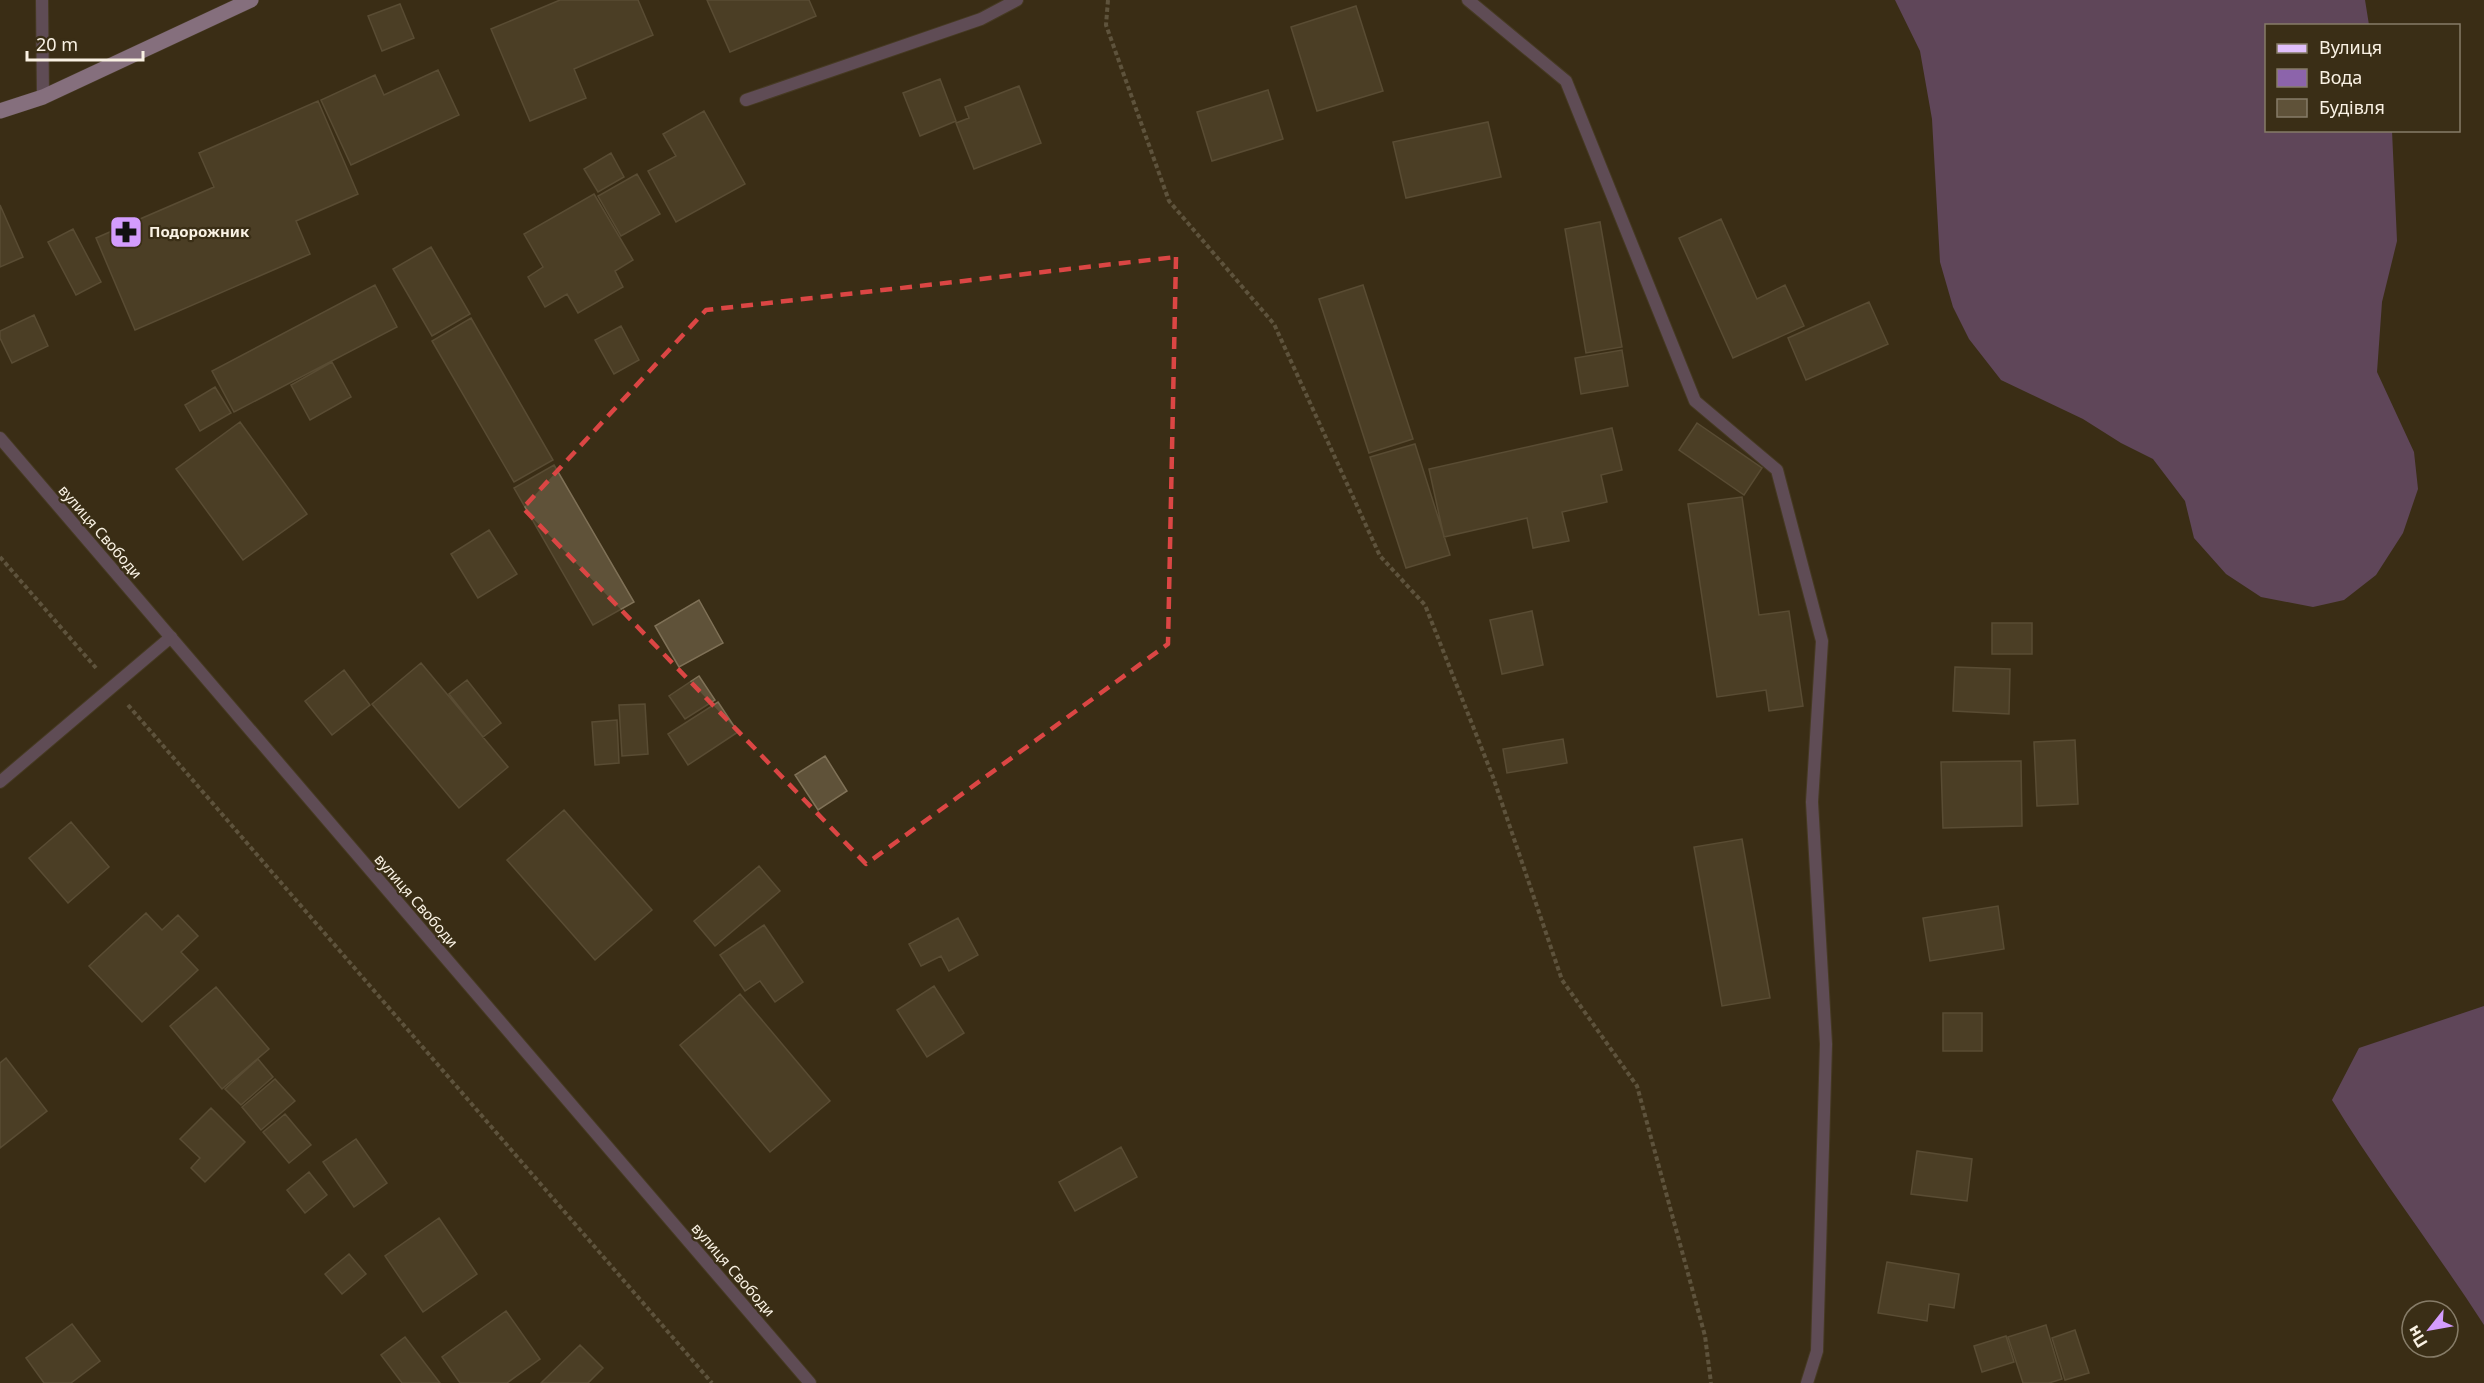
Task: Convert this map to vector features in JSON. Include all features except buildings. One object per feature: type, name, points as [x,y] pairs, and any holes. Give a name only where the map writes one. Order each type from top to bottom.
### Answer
[{"type":"main road","points":[[0,111],[43,97],[251,0]]},
{"type":"street","points":[[42,0],[43,97]]},
{"type":"street","points":[[746,100],[981,20],[1017,0]]},
{"type":"street","points":[[1468,0],[1566,81],[1695,401],[1777,470],[1822,641],[1812,802],[1826,1044],[1817,1352],[1807,1383]]},
{"type":"street","name":"вулиця Свободи","points":[[0,438],[810,1383]]},
{"type":"street","points":[[0,782],[171,637]]},
{"type":"path","points":[[1107,0],[1106,25],[1169,201],[1274,324],[1380,555],[1425,605],[1493,777],[1562,980],[1637,1086],[1705,1336],[1711,1383]]},
{"type":"path","points":[[0,557],[712,1383]]},
{"type":"highlighted area","points":[[1176,257],[1168,644],[866,864],[523,508],[706,310]]},
{"type":"water","points":[[1895,0],[2365,0],[2369,24],[2265,24],[2265,132],[2392,132],[2397,241],[2382,302],[2377,372],[2414,452],[2418,489],[2403,533],[2376,575],[2344,600],[2313,607],[2261,597],[2226,574],[2194,538],[2185,501],[2153,459],[2121,443],[2083,419],[2001,380],[1969,339],[1953,307],[1940,262],[1932,119],[1920,51]]},
{"type":"water","points":[[2484,1006],[2484,1325],[2332,1100],[2359,1048]]},
{"type":"place","name":"Подорожник","points":[[126,232]]}]
